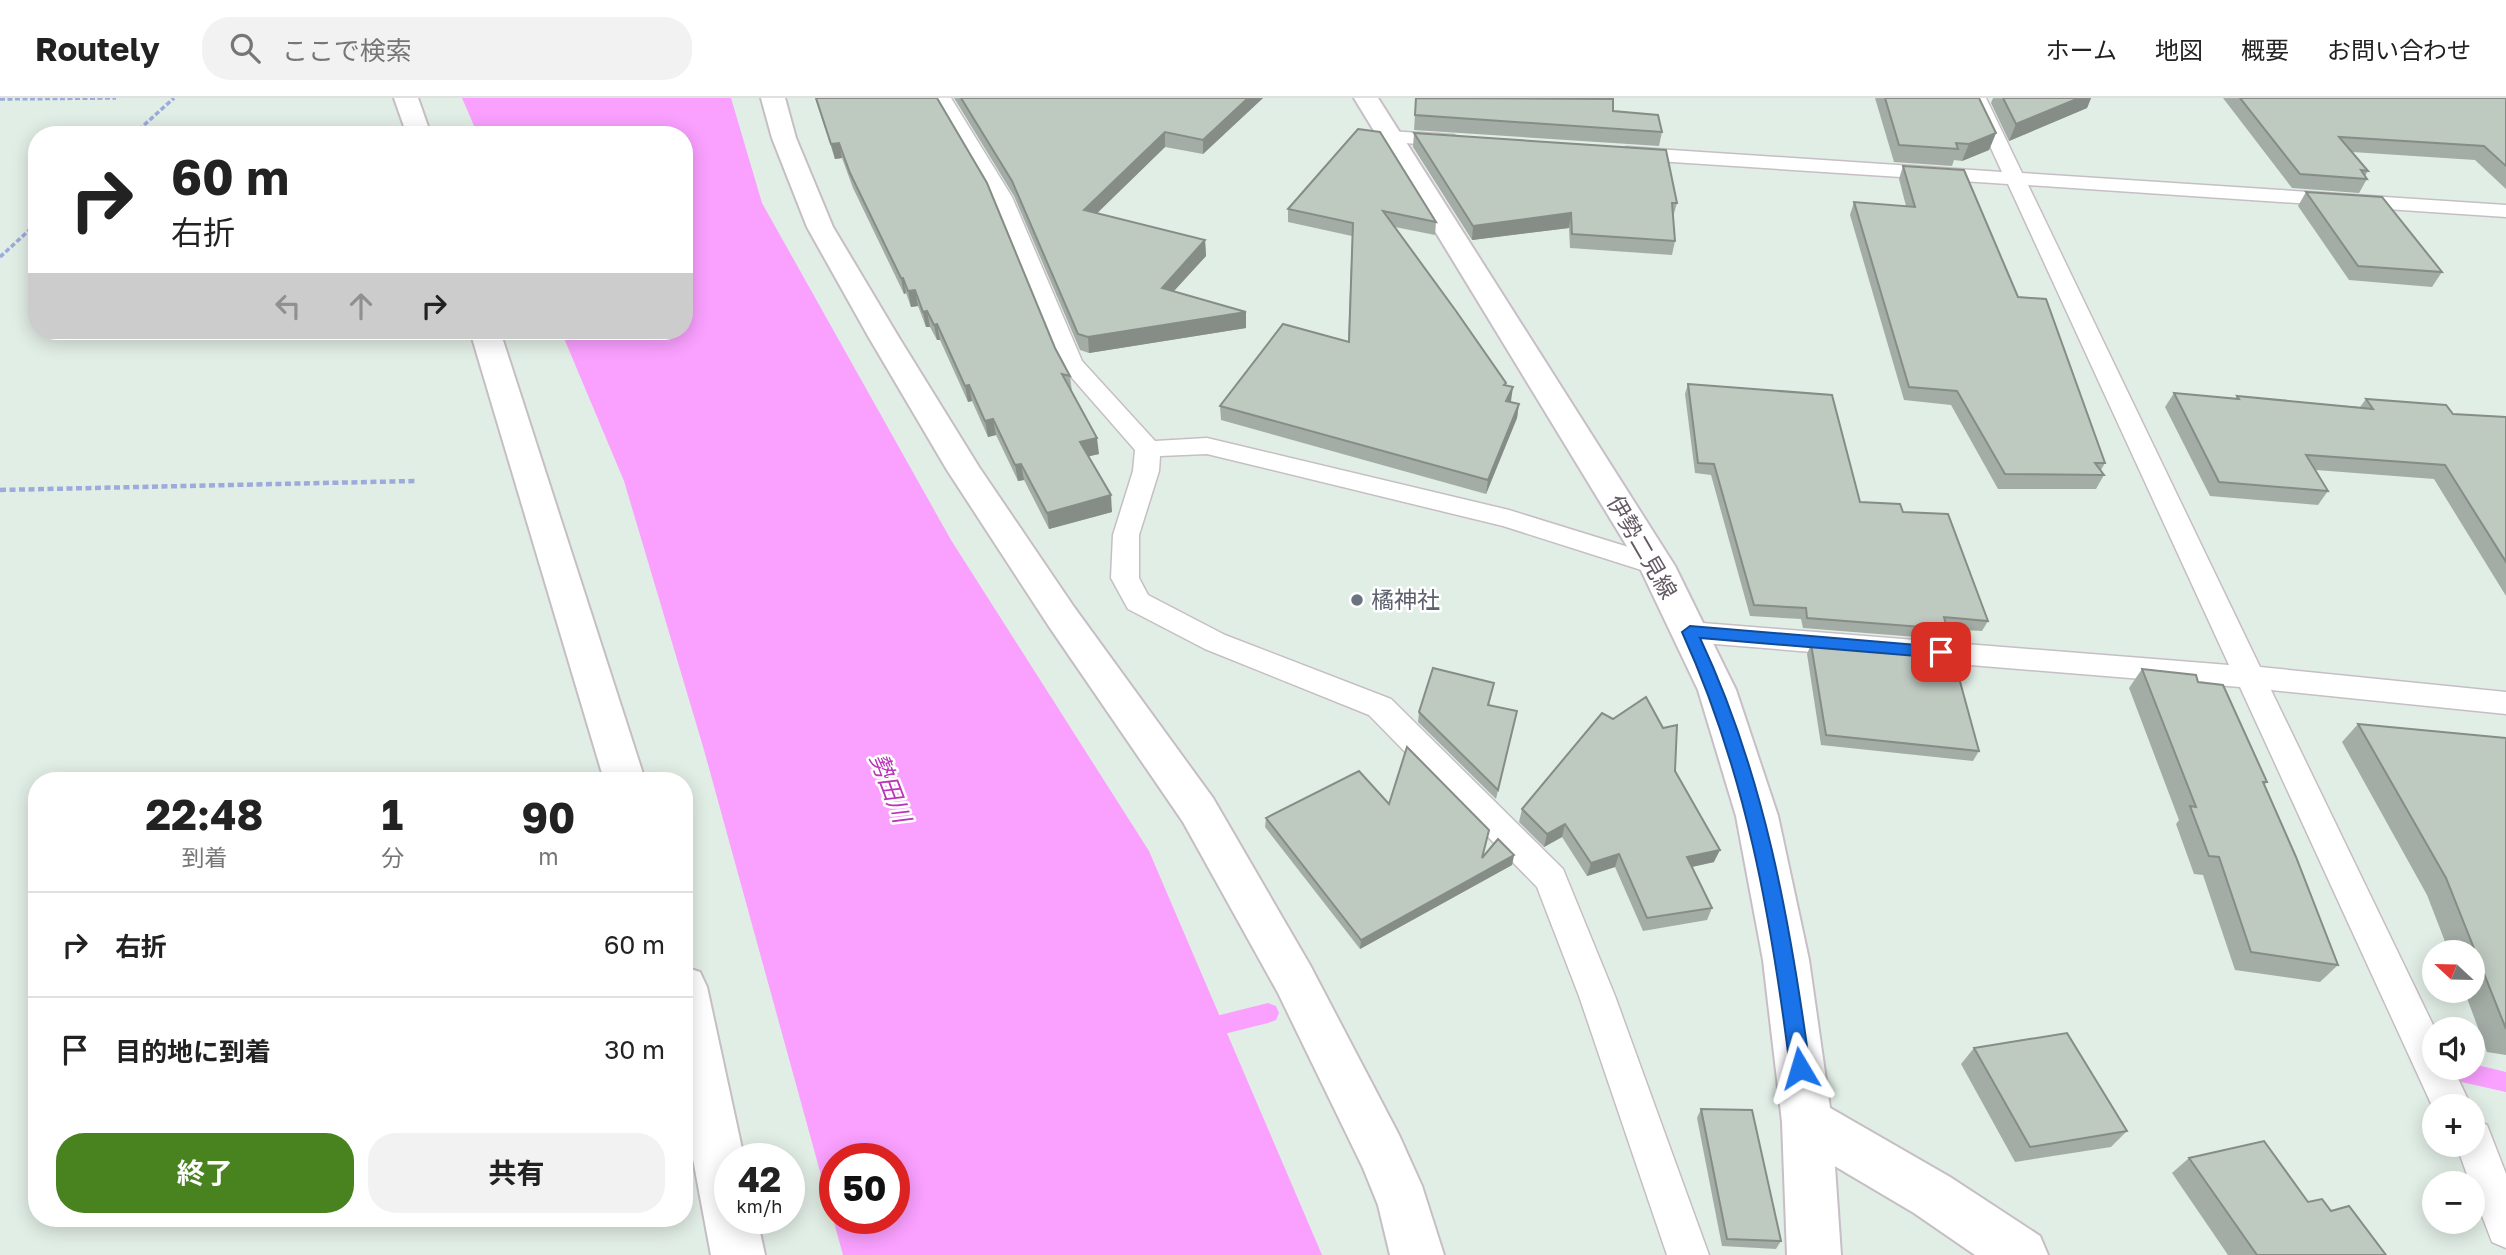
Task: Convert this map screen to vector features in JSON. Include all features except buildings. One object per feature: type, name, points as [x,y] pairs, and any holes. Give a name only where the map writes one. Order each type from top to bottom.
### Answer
[{"type":"street","points":[[406,98],[416,126]]},
{"type":"street","points":[[773,98],[784,138],[820,227],[883,336],[979,492],[1061,615],[1198,810],[1294,979],[1391,1173],[1404,1204],[1417,1255]]},
{"type":"street","name":"伊勢二見線","points":[[1366,98],[1657,566],[1717,690],[1757,816],[1786,960],[1807,1122],[1814,1255]]},
{"type":"street","points":[[488,340],[623,772]]},
{"type":"street","points":[[693,1032],[715,1143]]},
{"type":"street","points":[[1807,1122],[1931,1195],[2021,1255]]},
{"type":"street","points":[[734,1234],[738,1255]]},
{"type":"lane","points":[[942,98],[1002,197],[1071,363],[1148,449],[1146,471],[1126,535],[1125,578],[1138,602],[1215,642],[1380,707],[1551,879],[1597,996],[1688,1255]]},
{"type":"lane","points":[[1977,98],[2446,1094]]},
{"type":"lane","points":[[1388,137],[1467,142]]},
{"type":"lane","points":[[1602,151],[2506,211]]},
{"type":"lane","points":[[1148,449],[1207,446],[1509,519],[1657,566]]},
{"type":"lane","points":[[1690,632],[2248,677],[2506,703]]},
{"type":"lane","points":[[2480,1157],[2506,1228]]},
{"type":"path","points":[[0,99],[116,98]]},
{"type":"path","points":[[144,126],[174,98]]},
{"type":"path","points":[[0,257],[28,231]]},
{"type":"path","points":[[0,490],[415,481]]},
{"type":"water","name":"勢田川","points":[[462,98],[731,98],[762,203],[951,540],[1149,851],[1322,1255],[843,1255],[837,1234],[910,1234],[910,1143],[819,1143],[819,1168],[704,750],[624,481],[565,340],[693,340],[693,126],[474,126]]},
{"type":"waterway","points":[[1200,1030],[1268,1013]]},
{"type":"waterway","points":[[2485,1077],[2506,1082]]},
{"type":"place","name":"橘神社","points":[[1357,600]]},
{"type":"route","points":[[1800,1068],[1786,960],[1757,816],[1717,690],[1690,632],[1941,652]]}]
